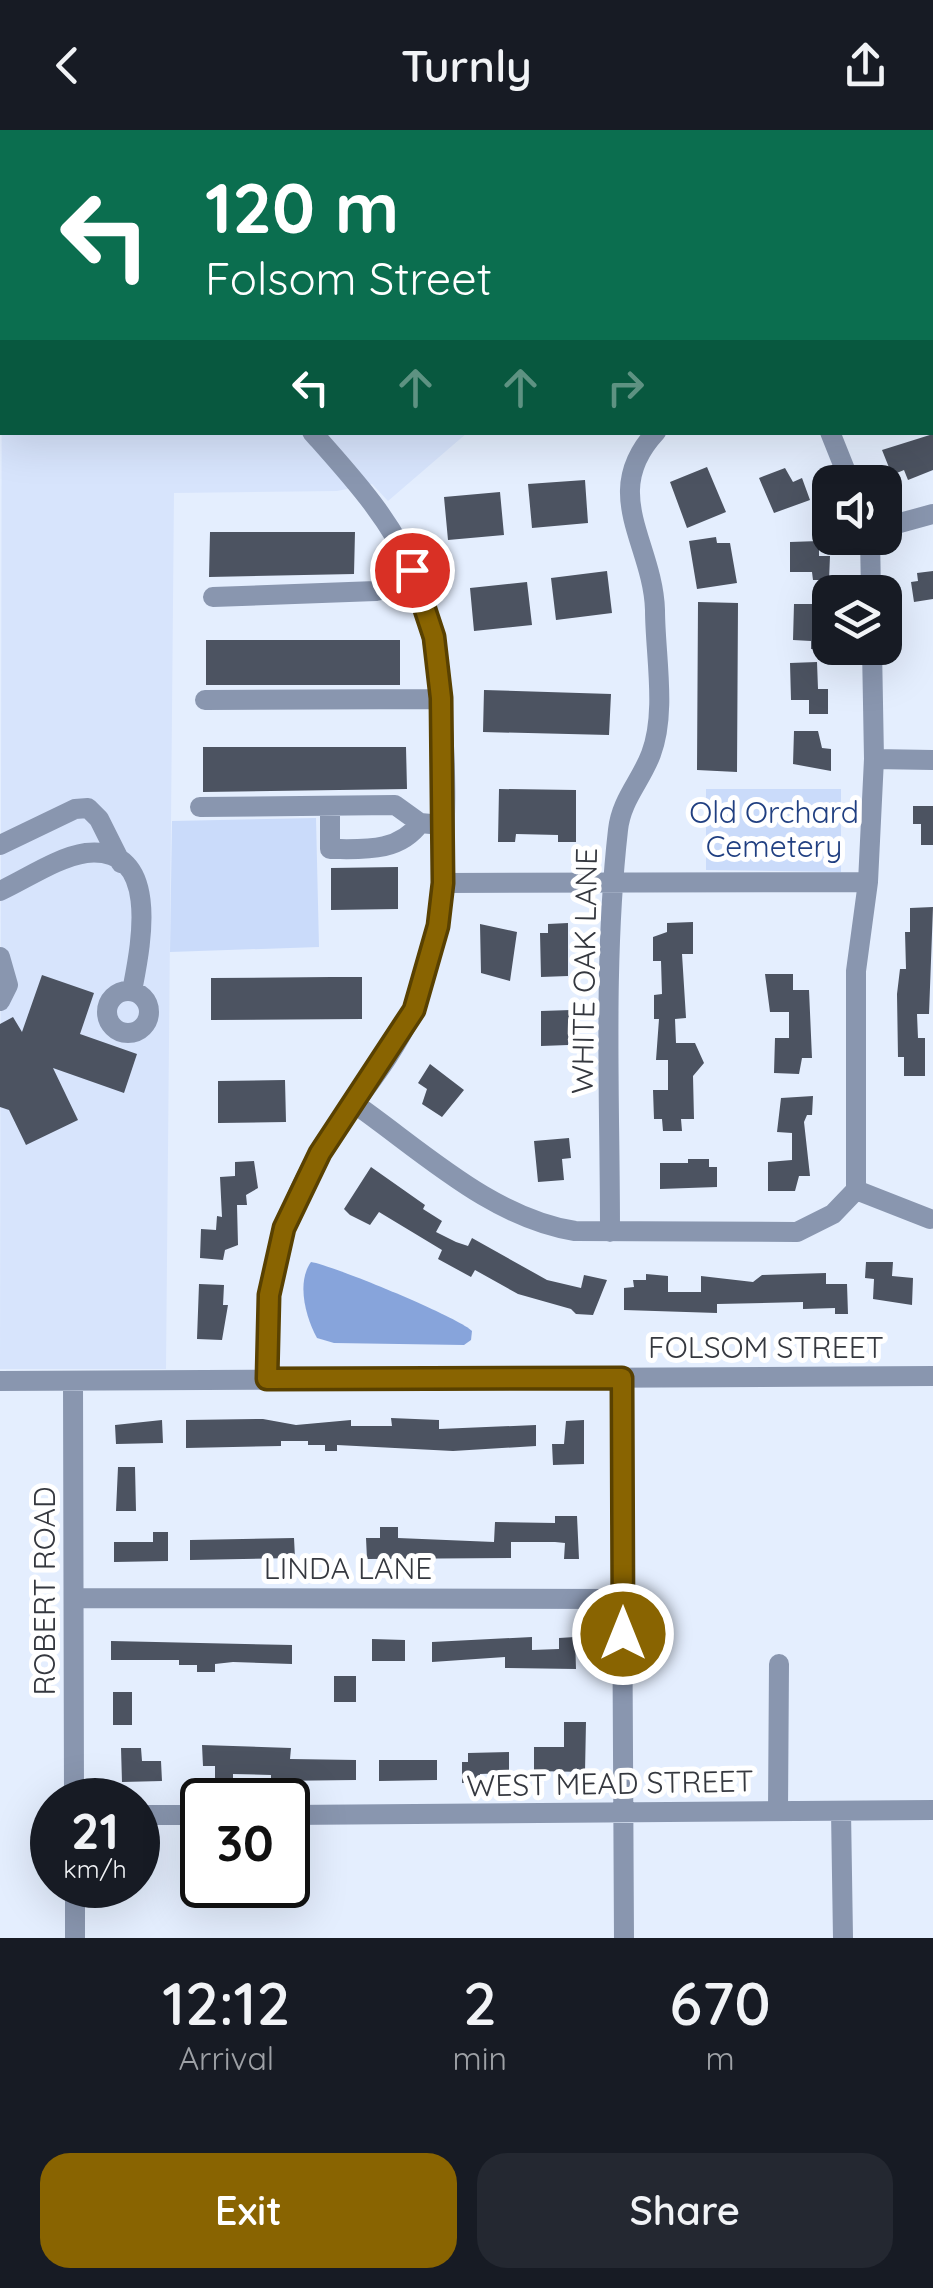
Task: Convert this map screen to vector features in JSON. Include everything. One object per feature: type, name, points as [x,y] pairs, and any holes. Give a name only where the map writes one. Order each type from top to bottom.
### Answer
[{"type":"street","points":[[267,1379],[269,1295],[284,1228],[313,1165],[414,1010],[428,974],[443,883],[441,698],[434,637],[416,582],[391,528],[314,435]]},
{"type":"street","name":"WHITE OAK LANE","points":[[610,1232],[613,883],[623,803],[650,756],[657,723],[654,586],[628,497],[638,454],[654,435]]},
{"type":"street","points":[[831,435],[843,465]]},
{"type":"street","points":[[902,523],[933,514]]},
{"type":"street","points":[[213,597],[376,591],[416,582]]},
{"type":"street","points":[[355,1104],[520,1217],[545,1226],[610,1232],[797,1232],[833,1214],[856,1190],[856,972],[868,882],[874,758],[872,665]]},
{"type":"street","points":[[204,700],[441,698]]},
{"type":"street","points":[[874,758],[933,760]]},
{"type":"street","points":[[200,807],[395,805],[420,823],[442,825]]},
{"type":"street","points":[[330,806],[330,849],[379,848],[413,833],[420,823]]},
{"type":"street","points":[[0,845],[75,808],[88,808],[100,819],[121,863]]},
{"type":"street","points":[[0,891],[84,854],[110,856],[121,863],[132,872],[141,892],[143,934],[132,991]]},
{"type":"street","points":[[443,883],[868,882]]},
{"type":"street","points":[[0,957],[8,986],[0,1000]]},
{"type":"street","points":[[856,1190],[930,1219]]},
{"type":"street","name":"FOLSOM STREET","points":[[0,1381],[933,1376]]},
{"type":"street","points":[[622,1378],[624,1938]]},
{"type":"street","name":"ROBERT ROAD","points":[[73,1381],[74,1778]]},
{"type":"street","name":"LINDA LANE","points":[[74,1598],[623,1598]]},
{"type":"street","points":[[778,1811],[779,1664]]},
{"type":"street","name":"WEST MEAD STREET","points":[[310,1815],[933,1810]]},
{"type":"street","points":[[841,1811],[843,1938]]},
{"type":"street","points":[[75,1908],[75,1938]]},
{"type":"shaded area","points":[[2,435],[465,435],[388,501],[372,484],[337,491],[174,493],[166,1369],[0,1369]]},
{"type":"green space","name":"Old Orchard Cemetery","points":[[706,789],[841,789],[841,872],[706,870]]},
{"type":"green space","points":[[316,818],[319,947],[170,952],[172,821]]},
{"type":"water","points":[[311,1262],[367,1281],[444,1315],[472,1331],[471,1340],[464,1345],[334,1343],[317,1338],[303,1290]]},
{"type":"building","points":[[933,435],[933,470],[908,480],[902,465],[888,465],[882,450]]},
{"type":"building","points":[[707,467],[726,512],[687,528],[670,482]]},
{"type":"building","points":[[785,468],[793,482],[802,478],[810,500],[774,513],[759,478]]},
{"type":"building","points":[[585,480],[588,523],[532,528],[528,484]]},
{"type":"building","points":[[500,492],[504,535],[448,540],[444,497]]},
{"type":"building","points":[[210,532],[355,532],[354,574],[209,577]]},
{"type":"building","points":[[716,537],[717,543],[730,543],[737,583],[697,589],[689,541]]},
{"type":"building","points":[[812,541],[812,555],[830,556],[829,575],[790,572],[790,542]]},
{"type":"building","points":[[607,571],[612,613],[556,620],[551,578]]},
{"type":"building","points":[[933,571],[933,599],[914,602],[911,582],[918,581],[917,573]]},
{"type":"building","points":[[527,582],[532,625],[474,631],[470,588]]},
{"type":"building","points":[[698,602],[738,603],[737,772],[697,770]]},
{"type":"building","points":[[794,604],[812,604],[812,649],[811,641],[793,640]]},
{"type":"building","points":[[206,640],[400,640],[400,685],[206,685]]},
{"type":"building","points":[[790,663],[817,665],[818,689],[828,689],[828,714],[809,714],[809,700],[791,700]]},
{"type":"building","points":[[484,690],[611,694],[609,735],[483,732]]},
{"type":"building","points":[[794,731],[818,731],[822,748],[831,749],[831,771],[793,764]]},
{"type":"building","points":[[203,747],[406,747],[407,789],[203,792]]},
{"type":"building","points":[[499,789],[576,790],[576,842],[558,842],[558,835],[516,834],[515,842],[498,842]]},
{"type":"building","points":[[913,806],[933,806],[933,845],[921,845],[921,824],[913,824]]},
{"type":"building","points":[[398,867],[398,909],[331,910],[331,868]]},
{"type":"building","points":[[933,907],[929,1014],[917,1014],[918,1038],[925,1038],[925,1076],[904,1076],[904,1057],[898,1057],[897,994],[900,969],[906,969],[905,932],[910,932],[910,908]]},
{"type":"building","points":[[693,922],[693,954],[682,954],[686,1018],[675,1019],[676,1043],[695,1043],[704,1063],[693,1076],[694,1119],[681,1119],[682,1131],[663,1131],[662,1119],[654,1119],[653,1090],[668,1090],[668,1060],[656,1060],[659,1019],[654,1019],[654,995],[662,994],[661,961],[653,961],[653,937],[667,932],[667,923]]},
{"type":"building","points":[[568,923],[568,976],[541,977],[540,933],[548,933],[548,924]]},
{"type":"building","points":[[480,924],[517,932],[510,981],[481,973]]},
{"type":"building","points":[[765,974],[793,974],[793,990],[809,990],[812,1058],[802,1058],[799,1074],[774,1073],[775,1038],[789,1038],[789,1012],[770,1012]]},
{"type":"building","points":[[42,975],[94,993],[80,1034],[137,1054],[124,1093],[53,1068],[78,1120],[26,1145],[9,1110],[0,1107],[0,1024],[13,1017],[22,1032]]},
{"type":"building","points":[[362,977],[362,1019],[211,1020],[211,978]]},
{"type":"building","points":[[571,1010],[568,1045],[541,1046],[541,1011]]},
{"type":"building","points":[[430,1064],[464,1090],[442,1117],[422,1104],[427,1089],[418,1083]]},
{"type":"building","points":[[285,1080],[286,1122],[218,1123],[218,1081]]},
{"type":"building","points":[[813,1096],[812,1115],[807,1115],[804,1122],[810,1176],[799,1176],[795,1191],[768,1191],[768,1162],[792,1160],[792,1133],[777,1132],[781,1098]]},
{"type":"building","points":[[569,1138],[571,1158],[562,1159],[564,1180],[538,1182],[534,1141]]},
{"type":"building","points":[[688,1159],[709,1159],[709,1167],[717,1167],[717,1187],[660,1189],[660,1163],[688,1163]]},
{"type":"building","points":[[254,1161],[258,1188],[246,1195],[247,1205],[237,1205],[238,1245],[225,1250],[223,1260],[200,1258],[201,1229],[216,1230],[217,1216],[222,1217],[220,1177],[235,1176],[235,1162]]},
{"type":"building","points":[[371,1167],[425,1205],[423,1209],[442,1221],[436,1232],[456,1242],[468,1246],[472,1238],[547,1280],[581,1288],[584,1275],[607,1280],[593,1315],[576,1314],[571,1309],[518,1294],[475,1270],[471,1277],[438,1259],[442,1250],[379,1212],[370,1225],[350,1215],[344,1209]]},
{"type":"building","points":[[866,1262],[893,1262],[892,1276],[913,1278],[912,1305],[873,1299],[874,1279],[865,1278]]},
{"type":"building","points":[[826,1273],[826,1284],[847,1284],[848,1314],[835,1314],[835,1308],[803,1309],[803,1302],[717,1304],[717,1313],[624,1310],[624,1288],[634,1287],[633,1280],[646,1280],[646,1274],[668,1276],[668,1292],[701,1292],[701,1276],[753,1282],[762,1275]]},
{"type":"building","points":[[199,1284],[224,1285],[223,1305],[228,1305],[222,1340],[197,1339]]},
{"type":"building","points":[[391,1418],[439,1420],[439,1429],[536,1425],[536,1446],[453,1451],[337,1445],[337,1451],[325,1451],[325,1445],[308,1445],[308,1441],[281,1441],[281,1446],[186,1448],[186,1420],[263,1419],[296,1425],[351,1420],[351,1426],[392,1426]]},
{"type":"building","points":[[162,1420],[163,1443],[116,1444],[115,1425]]},
{"type":"building","points":[[584,1420],[584,1464],[553,1465],[552,1444],[564,1444],[566,1421]]},
{"type":"building","points":[[118,1467],[135,1467],[136,1511],[116,1511]]},
{"type":"building","points":[[555,1516],[577,1516],[579,1559],[564,1559],[565,1543],[511,1542],[511,1558],[367,1559],[366,1538],[380,1538],[380,1527],[398,1527],[398,1538],[494,1542],[495,1522],[555,1523]]},
{"type":"building","points":[[153,1532],[168,1532],[168,1561],[114,1562],[114,1542],[153,1542]]},
{"type":"building","points":[[294,1538],[295,1558],[190,1560],[190,1540]]},
{"type":"building","points":[[532,1637],[532,1650],[559,1649],[559,1638],[575,1637],[576,1669],[505,1668],[505,1657],[432,1662],[432,1642]]},
{"type":"building","points":[[372,1639],[405,1640],[405,1661],[372,1661]]},
{"type":"building","points":[[111,1641],[292,1645],[292,1664],[233,1662],[215,1664],[215,1672],[197,1672],[197,1665],[179,1665],[179,1660],[111,1660]]},
{"type":"building","points":[[334,1676],[356,1676],[356,1702],[334,1702]]},
{"type":"building","points":[[113,1692],[132,1692],[132,1725],[113,1725]]},
{"type":"building","points":[[564,1722],[586,1722],[585,1772],[534,1771],[534,1747],[564,1747]]},
{"type":"building","points":[[202,1745],[291,1748],[290,1759],[356,1760],[356,1780],[233,1774],[233,1778],[215,1778],[215,1766],[203,1766]]},
{"type":"building","points":[[121,1748],[141,1748],[142,1761],[161,1761],[162,1781],[122,1778]]},
{"type":"building","points":[[509,1752],[509,1773],[480,1774],[480,1782],[462,1783],[462,1762],[468,1762],[468,1753]]},
{"type":"building","points":[[379,1760],[437,1760],[437,1780],[379,1781]]},
{"type":"route","points":[[412,570],[439,665],[443,883],[438,926],[428,974],[414,1010],[320,1153],[284,1228],[269,1295],[267,1379],[622,1378],[623,1634]]}]
